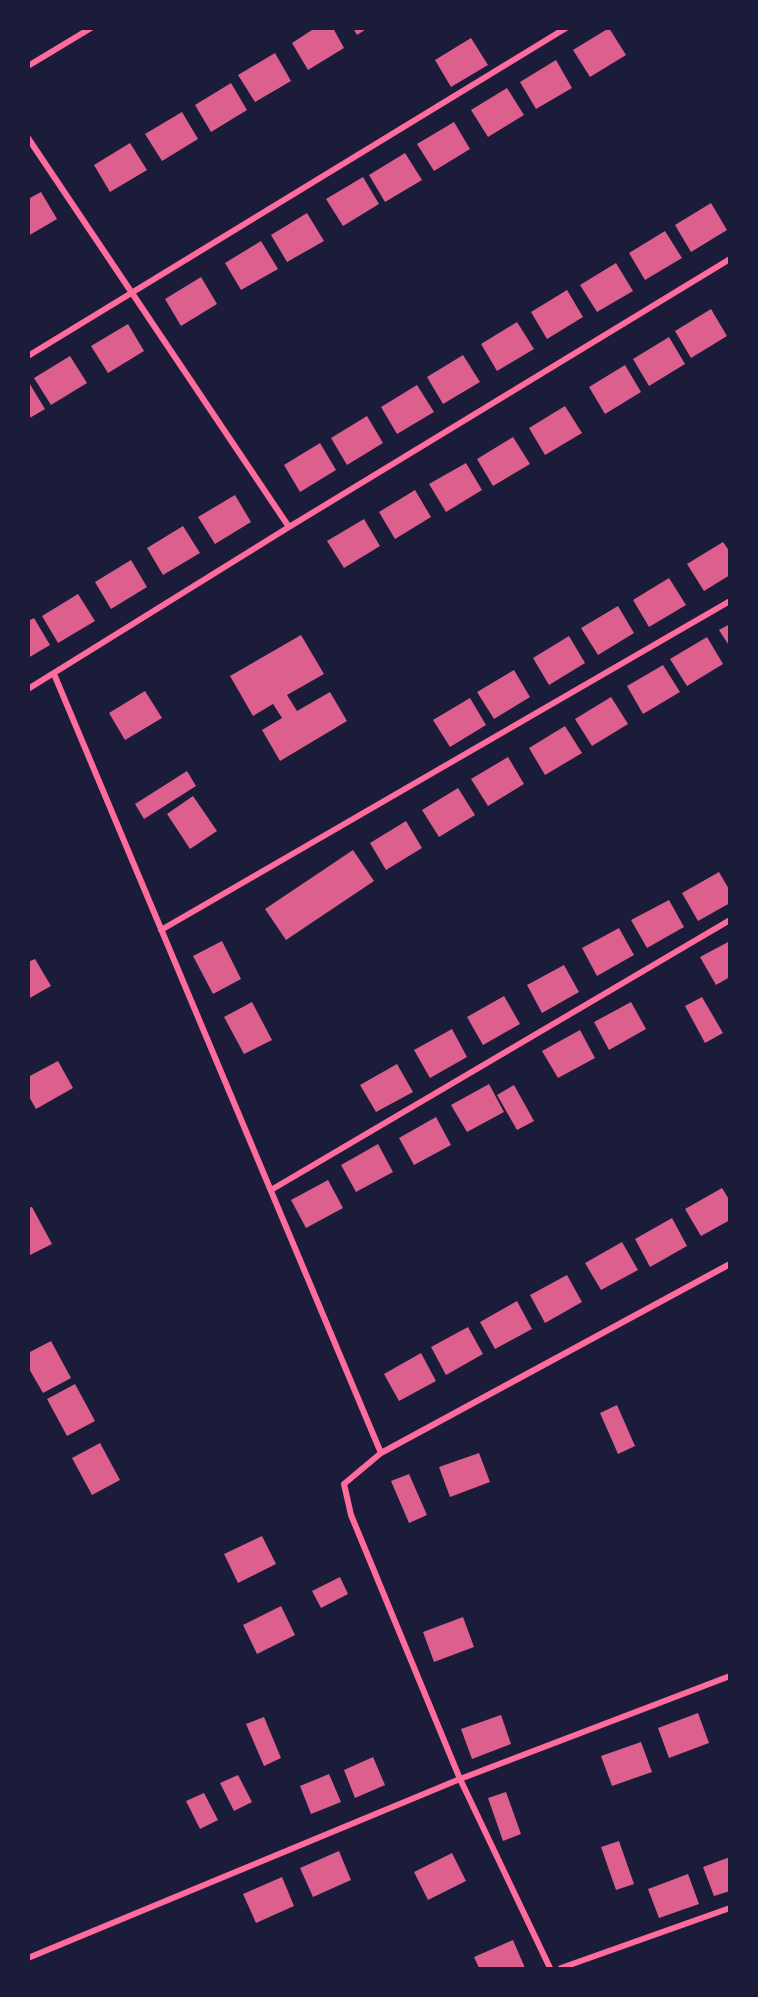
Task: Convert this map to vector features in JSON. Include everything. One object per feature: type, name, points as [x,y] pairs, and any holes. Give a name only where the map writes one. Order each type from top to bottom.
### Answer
[{"type":"street","points":[[28,66],[90,28]]},
{"type":"street","points":[[28,356],[566,28]]},
{"type":"street","points":[[28,138],[289,527]]},
{"type":"street","points":[[28,689],[729,259]]},
{"type":"street","points":[[161,930],[729,601]]},
{"type":"street","points":[[54,674],[381,1453]]},
{"type":"street","points":[[271,1190],[729,921]]},
{"type":"street","points":[[550,1968],[460,1779],[351,1515],[344,1484],[381,1453],[729,1264]]},
{"type":"street","points":[[28,1958],[460,1779],[729,1676]]},
{"type":"street","points":[[561,1968],[729,1908]]},
{"type":"building","points":[[315,28],[333,28],[344,48],[308,70],[292,43]]},
{"type":"building","points":[[353,28],[368,28],[357,35]]},
{"type":"building","points":[[609,28],[626,55],[590,77],[573,50]]},
{"type":"building","points":[[471,38],[488,65],[451,87],[435,60]]},
{"type":"building","points":[[275,53],[291,81],[255,102],[238,75]]},
{"type":"building","points":[[556,60],[572,88],[536,109],[520,82]]},
{"type":"building","points":[[231,83],[247,110],[211,132],[195,105]]},
{"type":"building","points":[[507,88],[524,115],[488,137],[471,110]]},
{"type":"building","points":[[182,112],[198,139],[162,161],[145,134]]},
{"type":"building","points":[[454,122],[470,149],[434,171],[417,144]]},
{"type":"building","points":[[130,143],[147,170],[110,192],[94,165]]},
{"type":"building","points":[[405,153],[422,180],[385,202],[369,175]]},
{"type":"building","points":[[363,177],[379,204],[343,226],[326,199]]},
{"type":"building","points":[[41,192],[57,219],[28,236],[28,199]]},
{"type":"building","points":[[711,203],[727,230],[691,252],[675,225]]},
{"type":"building","points":[[307,213],[324,241],[287,262],[271,235]]},
{"type":"building","points":[[665,231],[682,258],[645,280],[629,253]]},
{"type":"building","points":[[261,241],[278,269],[241,290],[225,263]]},
{"type":"building","points":[[616,263],[633,291],[597,312],[580,285]]},
{"type":"building","points":[[201,277],[217,304],[181,326],[165,299]]},
{"type":"building","points":[[567,290],[583,317],[547,339],[531,312]]},
{"type":"building","points":[[711,309],[727,336],[691,358],[675,331]]},
{"type":"building","points":[[517,322],[534,349],[497,371],[481,344]]},
{"type":"building","points":[[128,324],[144,351],[108,373],[91,346]]},
{"type":"building","points":[[669,337],[685,364],[649,386],[633,359]]},
{"type":"building","points":[[463,355],[480,382],[443,404],[427,377]]},
{"type":"building","points":[[70,356],[87,383],[51,405],[34,378]]},
{"type":"building","points":[[625,365],[641,392],[605,414],[589,387]]},
{"type":"building","points":[[28,381],[45,409],[28,419]]},
{"type":"building","points":[[417,385],[434,412],[397,434],[381,407]]},
{"type":"building","points":[[565,406],[582,433],[545,455],[529,428]]},
{"type":"building","points":[[367,416],[383,443],[347,465],[331,438]]},
{"type":"building","points":[[513,437],[530,464],[493,486],[477,459]]},
{"type":"building","points":[[320,443],[336,470],[300,492],[284,465]]},
{"type":"building","points":[[466,463],[482,490],[446,512],[429,484]]},
{"type":"building","points":[[415,490],[431,517],[395,539],[379,512]]},
{"type":"building","points":[[235,495],[251,522],[215,544],[198,517]]},
{"type":"building","points":[[364,519],[380,546],[344,568],[327,541]]},
{"type":"building","points":[[183,526],[200,553],[163,575],[147,548]]},
{"type":"building","points":[[723,542],[730,552],[730,575],[704,591],[687,564]]},
{"type":"building","points":[[131,560],[147,587],[111,609],[95,582]]},
{"type":"building","points":[[669,578],[686,605],[649,627],[633,600]]},
{"type":"building","points":[[78,594],[95,621],[58,643],[42,616]]},
{"type":"building","points":[[618,606],[634,633],[598,655],[581,628]]},
{"type":"building","points":[[34,618],[50,645],[28,658],[28,621]]},
{"type":"building","points":[[730,624],[730,647],[719,630]]},
{"type":"building","points":[[301,635],[324,674],[287,695],[297,711],[330,692],[347,721],[280,761],[262,730],[282,718],[273,704],[253,716],[230,676]]},
{"type":"building","points":[[569,636],[585,663],[549,685],[533,658]]},
{"type":"building","points":[[707,637],[723,664],[687,686],[670,659]]},
{"type":"building","points":[[663,665],[680,692],[643,714],[627,686]]},
{"type":"building","points":[[514,670],[530,697],[494,719],[477,692]]},
{"type":"building","points":[[145,691],[162,718],[125,740],[109,713]]},
{"type":"building","points":[[611,697],[628,724],[592,746],[575,719]]},
{"type":"building","points":[[470,698],[486,725],[450,747],[433,720]]},
{"type":"building","points":[[565,726],[582,753],[545,775],[529,748]]},
{"type":"building","points":[[508,757],[524,784],[488,806],[471,779]]},
{"type":"building","points":[[187,771],[196,786],[144,819],[135,804]]},
{"type":"building","points":[[458,788],[475,815],[439,837],[422,810]]},
{"type":"building","points":[[193,796],[217,831],[190,849],[167,814]]},
{"type":"building","points":[[406,821],[422,848],[386,870],[370,843]]},
{"type":"building","points":[[353,850],[374,881],[286,940],[265,909]]},
{"type":"building","points":[[719,872],[730,891],[730,903],[698,921],[682,893]]},
{"type":"building","points":[[669,900],[684,927],[647,948],[631,920]]},
{"type":"building","points":[[619,928],[634,955],[597,976],[582,948]]},
{"type":"building","points":[[222,941],[241,979],[213,994],[193,956]]},
{"type":"building","points":[[730,941],[730,977],[716,985],[700,957]]},
{"type":"building","points":[[35,959],[51,986],[28,999],[28,962]]},
{"type":"building","points":[[564,965],[579,992],[542,1013],[527,985]]},
{"type":"building","points":[[504,996],[520,1024],[483,1045],[467,1017]]},
{"type":"building","points":[[702,997],[723,1033],[705,1043],[685,1006]]},
{"type":"building","points":[[252,1002],[272,1040],[244,1054],[224,1017]]},
{"type":"building","points":[[631,1002],[646,1029],[609,1050],[594,1022]]},
{"type":"building","points":[[452,1029],[467,1057],[430,1078],[414,1050]]},
{"type":"building","points":[[580,1030],[595,1058],[558,1078],[542,1051]]},
{"type":"building","points":[[58,1061],[73,1088],[36,1109],[28,1095],[28,1077]]},
{"type":"building","points":[[397,1064],[413,1092],[376,1112],[360,1085]]},
{"type":"building","points":[[489,1084],[504,1112],[467,1132],[451,1105]]},
{"type":"building","points":[[514,1085],[534,1121],[517,1130],[497,1095]]},
{"type":"building","points":[[436,1117],[451,1145],[414,1165],[399,1138]]},
{"type":"building","points":[[378,1144],[393,1172],[356,1192],[341,1165]]},
{"type":"building","points":[[328,1180],[343,1208],[306,1228],[291,1200]]},
{"type":"building","points":[[722,1188],[730,1201],[730,1220],[701,1236],[685,1209]]},
{"type":"building","points":[[32,1207],[52,1244],[28,1256],[28,1208]]},
{"type":"building","points":[[672,1218],[687,1246],[650,1267],[635,1239]]},
{"type":"building","points":[[622,1242],[638,1270],[601,1290],[585,1263]]},
{"type":"building","points":[[567,1275],[582,1302],[545,1323],[530,1295]]},
{"type":"building","points":[[517,1301],[532,1329],[495,1349],[480,1322]]},
{"type":"building","points":[[468,1327],[483,1354],[446,1375],[431,1347]]},
{"type":"building","points":[[51,1341],[71,1378],[43,1393],[28,1367],[28,1353]]},
{"type":"building","points":[[421,1353],[436,1381],[399,1401],[384,1374]]},
{"type":"building","points":[[75,1384],[95,1421],[67,1436],[47,1399]]},
{"type":"building","points":[[617,1405],[635,1446],[618,1454],[600,1413]]},
{"type":"building","points":[[100,1443],[120,1480],[92,1495],[72,1458]]},
{"type":"building","points":[[479,1453],[490,1482],[450,1497],[439,1467]]},
{"type":"building","points":[[409,1474],[427,1515],[409,1523],[391,1481]]},
{"type":"building","points":[[262,1536],[276,1564],[238,1583],[224,1554]]},
{"type":"building","points":[[340,1577],[348,1594],[321,1608],[312,1591]]},
{"type":"building","points":[[281,1606],[295,1635],[257,1654],[243,1625]]},
{"type":"building","points":[[463,1617],[474,1647],[434,1662],[423,1632]]},
{"type":"building","points":[[698,1713],[709,1743],[669,1758],[658,1728]]},
{"type":"building","points":[[501,1715],[511,1744],[472,1759],[461,1729]]},
{"type":"building","points":[[264,1717],[281,1758],[264,1766],[246,1724]]},
{"type":"building","points":[[641,1742],[652,1772],[612,1786],[601,1756]]},
{"type":"building","points":[[373,1757],[385,1785],[355,1798],[344,1770]]},
{"type":"building","points":[[329,1774],[341,1802],[311,1814],[300,1786]]},
{"type":"building","points":[[238,1775],[252,1802],[234,1811],[220,1783]]},
{"type":"building","points":[[506,1792],[521,1834],[503,1841],[488,1798]]},
{"type":"building","points":[[204,1793],[218,1820],[200,1829],[186,1801]]},
{"type":"building","points":[[619,1841],[634,1884],[616,1890],[601,1847]]},
{"type":"building","points":[[339,1851],[351,1880],[313,1897],[300,1868]]},
{"type":"building","points":[[452,1853],[466,1881],[428,1900],[414,1872]]},
{"type":"building","points":[[730,1857],[730,1891],[714,1896],[703,1867]]},
{"type":"building","points":[[688,1874],[699,1904],[659,1918],[648,1889]]},
{"type":"building","points":[[282,1877],[294,1906],[256,1923],[243,1894]]},
{"type":"building","points":[[513,1940],[525,1968],[479,1968],[474,1957]]}]
